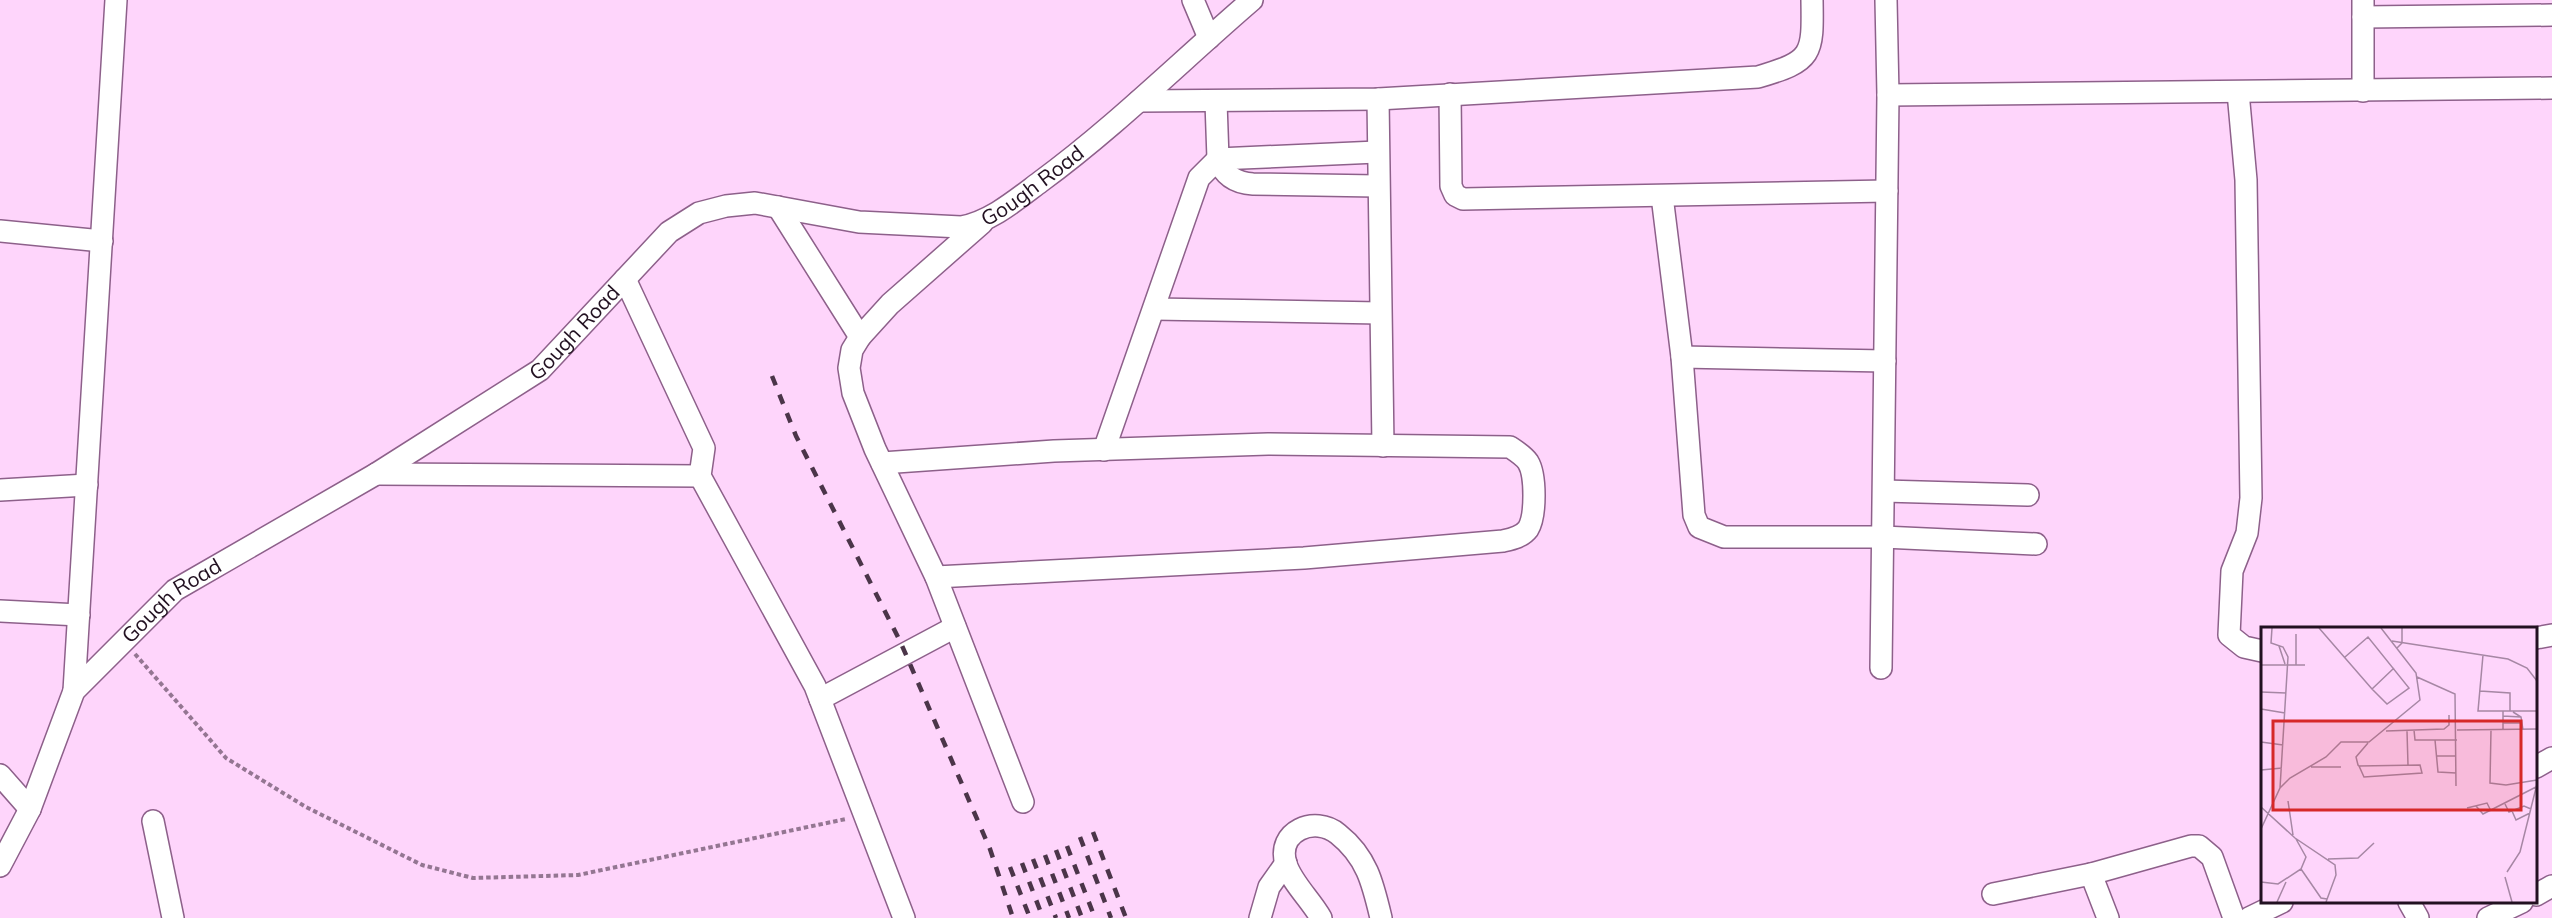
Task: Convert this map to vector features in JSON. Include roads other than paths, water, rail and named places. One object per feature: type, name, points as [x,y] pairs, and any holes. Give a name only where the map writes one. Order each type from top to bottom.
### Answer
[{"type":"street","points":[[74,691],[116,0]]},
{"type":"street","points":[[1193,0],[1209,38]]},
{"type":"street","name":"Gough Road","points":[[0,866],[30,809],[74,691],[175,590],[376,474],[540,370],[669,232],[699,213],[726,206],[755,203],[858,222],[961,227],[987,219],[1077,155],[1252,0]]},
{"type":"street","points":[[1139,101],[1377,99],[1758,76],[1790,67],[1806,54],[1813,38],[1812,0]]},
{"type":"street","points":[[1881,668],[1888,95],[1886,0]]},
{"type":"street","points":[[2363,91],[2363,8],[2552,15]]},
{"type":"street","points":[[1888,95],[2552,88]]},
{"type":"street","points":[[2238,92],[2246,180],[2251,498],[2247,533],[2232,572],[2229,635],[2244,647],[2261,651]]},
{"type":"street","points":[[1450,94],[1451,186],[1455,195],[1463,199],[1887,191]]},
{"type":"street","points":[[1377,99],[1383,446]]},
{"type":"street","points":[[1216,102],[1218,159],[1230,178],[1242,183],[1377,186]]},
{"type":"street","points":[[1104,450],[1199,178],[1218,159],[1377,152]]},
{"type":"street","points":[[1662,196],[1682,357],[1694,516],[1699,527],[1724,537],[1883,537],[2036,544]]},
{"type":"street","points":[[778,207],[860,337]]},
{"type":"street","points":[[987,219],[890,304],[860,337],[852,350],[849,368],[853,393],[882,463],[936,577],[1023,802]]},
{"type":"street","points":[[0,231],[102,242]]},
{"type":"street","points":[[625,279],[704,448],[700,476],[815,686],[904,918]]},
{"type":"street","points":[[1154,309],[1380,313]]},
{"type":"street","points":[[1682,357],[1885,361]]},
{"type":"street","points":[[882,463],[1104,450],[1268,444],[1510,447],[1528,462],[1533,475],[1534,502],[1528,529],[1517,538],[1503,541],[1304,558],[936,577]]},
{"type":"street","points":[[376,474],[700,476]]},
{"type":"street","points":[[0,490],[87,485]]},
{"type":"street","points":[[1884,491],[2028,495]]},
{"type":"street","points":[[0,611],[79,615]]},
{"type":"street","points":[[820,699],[955,627]]},
{"type":"street","points":[[2537,638],[2552,635]]},
{"type":"street","points":[[2537,766],[2552,758]]},
{"type":"street","points":[[0,775],[30,809]]},
{"type":"street","points":[[153,821],[173,918]]},
{"type":"street","points":[[1321,918],[1286,863],[1284,849],[1287,838],[1295,831],[1311,826],[1330,828],[1348,844],[1372,879],[1381,918]]},
{"type":"street","points":[[1993,894],[2091,874],[2199,846],[2212,857],[2234,918]]},
{"type":"street","points":[[1260,918],[1269,887],[1286,863]]},
{"type":"street","points":[[2091,874],[2108,918]]},
{"type":"street","points":[[2537,894],[2552,886]]},
{"type":"street","points":[[2249,918],[2281,903]]},
{"type":"street","points":[[2410,903],[2418,918]]},
{"type":"street","points":[[2488,918],[2520,903]]},
{"type":"railway","points":[[772,376],[796,436],[900,641],[990,849],[1013,918]]},
{"type":"railway","points":[[1093,832],[1126,918]]},
{"type":"railway","points":[[1080,837],[1111,918]]},
{"type":"railway","points":[[1067,846],[1095,918]]},
{"type":"railway","points":[[1056,850],[1082,918]]},
{"type":"railway","points":[[1045,855],[1069,918]]},
{"type":"railway","points":[[1033,859],[1056,918]]},
{"type":"railway","points":[[1022,863],[1043,918]]},
{"type":"railway","points":[[1010,867],[1030,918]]}]
